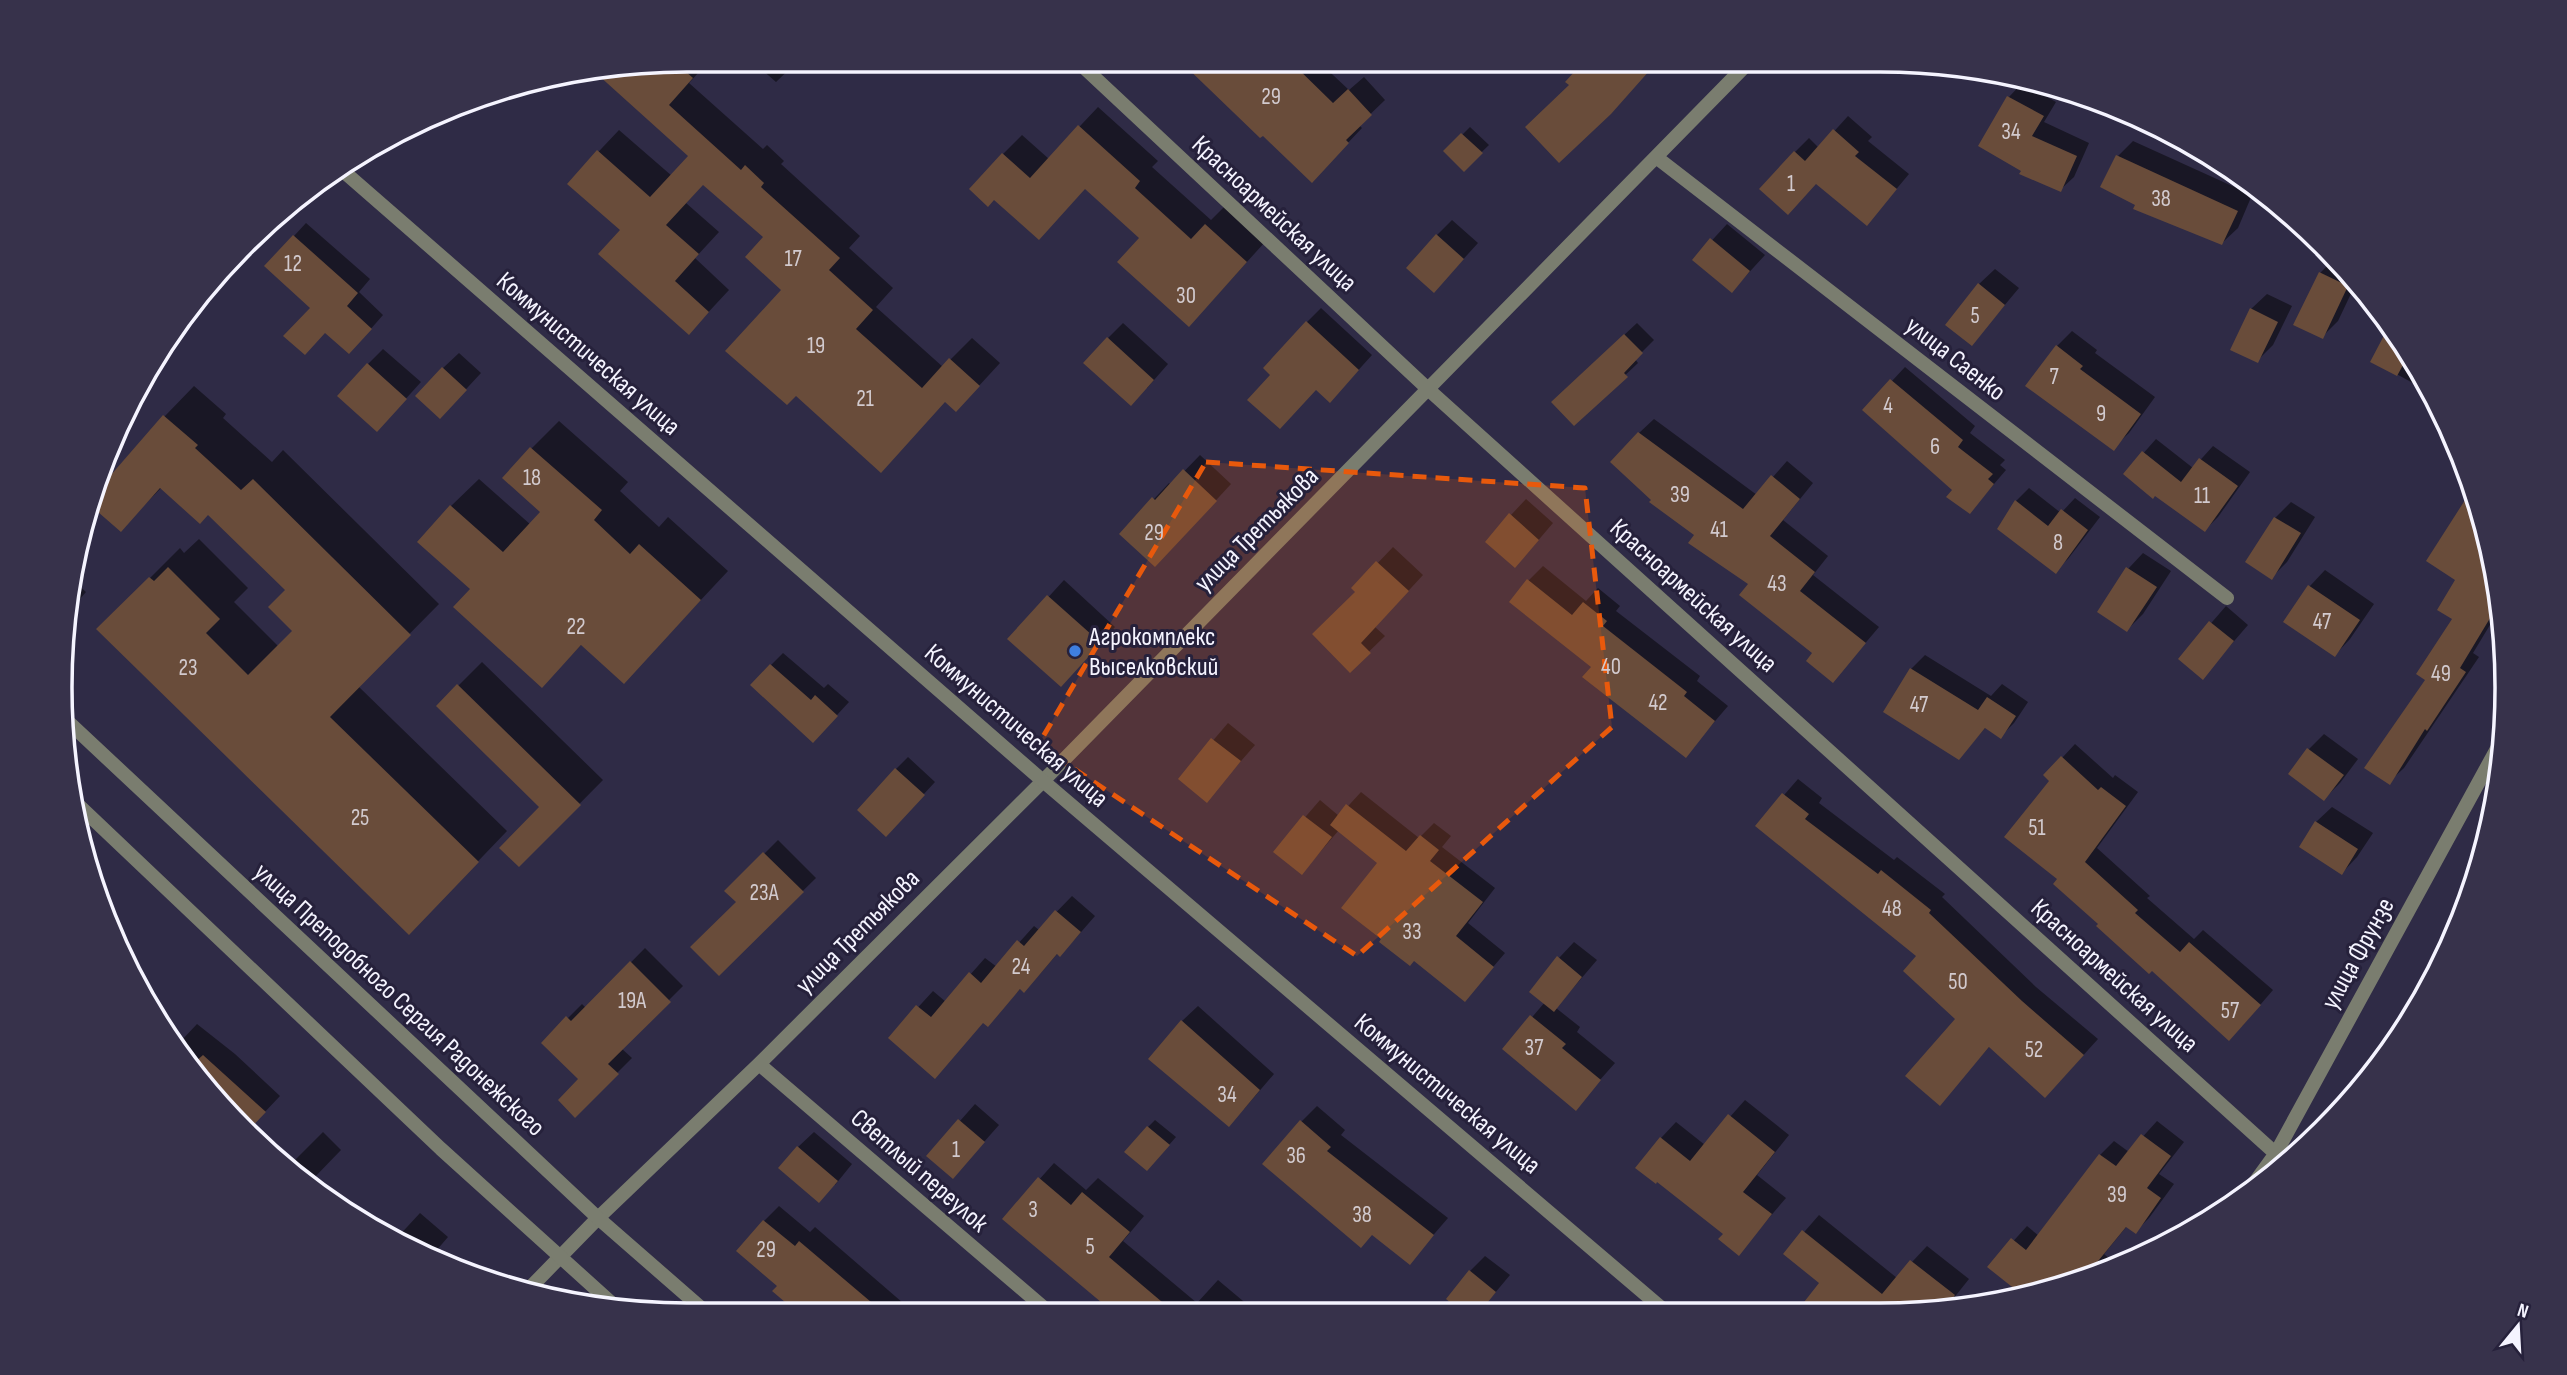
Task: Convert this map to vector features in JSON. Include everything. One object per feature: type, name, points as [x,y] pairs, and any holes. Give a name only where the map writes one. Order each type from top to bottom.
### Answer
[{"type":"street","name":"Красноармейская улица","points":[[1089,72],[1428,389],[2278,1156]]},
{"type":"street","name":"улица Третьякова","points":[[535,1284],[598,1218],[759,1063],[1043,781],[1739,72]]},
{"type":"street","name":"улица Саенко","points":[[1656,157],[2227,598]]},
{"type":"street","name":"Коммунистическая улица","points":[[347,175],[1043,781],[1656,1303]]},
{"type":"street","name":"улица Преподобного Сергия Радонежского","points":[[73,726],[598,1218],[695,1303]]},
{"type":"street","name":"улица Фрунзе","points":[[2283,1152],[2491,761]]},
{"type":"street","points":[[85,811],[441,1149],[604,1297]]},
{"type":"street","name":"Светлый переулок","points":[[759,1063],[1038,1303]]},
{"type":"highlighted area","points":[[1206,462],[1585,488],[1612,727],[1357,956],[1038,745]]},
{"type":"building","points":[[686,72],[693,78],[669,105],[741,170],[745,165],[764,183],[761,187],[840,258],[829,270],[873,310],[856,329],[922,388],[949,358],[980,386],[956,412],[945,402],[881,473],[796,396],[787,405],[725,351],[781,290],[745,257],[763,237],[703,185],[666,225],[699,254],[675,281],[709,312],[689,335],[598,254],[620,230],[567,184],[597,150],[650,197],[688,156],[601,78]]},
{"type":"building","points":[[1191,72],[1301,72],[1333,103],[1348,89],[1372,115],[1346,140],[1349,143],[1312,183],[1263,136],[1260,138]]},
{"type":"building","points":[[1574,72],[1648,72],[1611,114],[1559,163],[1525,127],[1569,85],[1565,82]]},
{"type":"building","points":[[2007,96],[2044,116],[2032,136],[2077,156],[2061,192],[2019,174],[2021,171],[1978,146]]},
{"type":"building","points":[[1078,125],[1140,181],[1135,188],[1191,239],[1205,224],[1247,262],[1189,327],[1117,262],[1139,238],[1085,189],[1039,240],[994,200],[988,207],[969,189],[1002,153],[1030,178]]},
{"type":"building","points":[[1833,129],[1859,152],[1855,156],[1897,189],[1867,226],[1816,184],[1788,215],[1759,189],[1794,151],[1805,161]]},
{"type":"building","points":[[1461,133],[1483,153],[1464,172],[1443,151]]},
{"type":"building","points":[[2116,155],[2238,211],[2222,245],[2133,209],[2135,205],[2100,187]]},
{"type":"building","points":[[1436,234],[1464,259],[1434,293],[1406,268]]},
{"type":"building","points":[[293,235],[358,293],[347,306],[372,329],[349,354],[325,333],[305,355],[283,336],[310,308],[264,266]]},
{"type":"building","points":[[1710,238],[1750,271],[1732,293],[1692,260]]},
{"type":"building","points":[[2319,272],[2347,288],[2323,339],[2293,325]]},
{"type":"building","points":[[1978,283],[2005,305],[1972,346],[1945,325]]},
{"type":"building","points":[[2250,308],[2278,322],[2258,363],[2230,350]]},
{"type":"building","points":[[1306,321],[1359,370],[1330,403],[1316,390],[1280,429],[1247,400],[1270,375],[1263,368]]},
{"type":"building","points":[[1624,334],[1643,353],[1624,373],[1628,377],[1574,426],[1551,402]]},
{"type":"building","points":[[2384,335],[2403,365],[2397,376],[2370,362]]},
{"type":"building","points":[[1107,337],[1154,380],[1131,406],[1083,363]]},
{"type":"building","points":[[2056,345],[2083,366],[2080,369],[2141,414],[2114,451],[2025,386]]},
{"type":"building","points":[[367,363],[407,399],[377,432],[337,396]]},
{"type":"building","points":[[442,367],[467,390],[440,419],[415,396]]},
{"type":"building","points":[[1890,379],[1963,440],[1958,447],[1993,474],[1988,479],[1994,484],[1970,514],[1946,497],[1952,490],[1862,410]]},
{"type":"building","points":[[163,415],[198,445],[195,448],[241,490],[253,479],[411,635],[330,717],[479,862],[409,935],[96,629],[149,577],[154,581],[168,567],[220,619],[206,633],[248,675],[292,631],[268,607],[285,590],[208,515],[200,524],[160,488],[121,532],[98,512],[109,477]]},
{"type":"building","points":[[1638,432],[1743,509],[1771,475],[1800,499],[1770,536],[1815,572],[1800,591],[1866,643],[1833,683],[1806,661],[1812,653],[1739,595],[1748,584],[1688,543],[1694,535],[1649,502],[1651,500],[1610,462]]},
{"type":"building","points":[[530,447],[602,510],[594,520],[630,554],[639,544],[701,600],[624,684],[581,645],[542,688],[453,607],[470,589],[417,542],[450,505],[503,552],[540,512],[502,478]]},
{"type":"building","points":[[2142,451],[2181,482],[2199,458],[2238,486],[2205,532],[2155,496],[2153,499],[2123,474]]},
{"type":"building","points":[[1183,469],[1217,501],[1155,567],[1119,534],[1152,497],[1155,500]]},
{"type":"building","points":[[2466,499],[2483,567],[2491,617],[2460,668],[2466,672],[2427,731],[2425,729],[2390,785],[2364,768],[2425,680],[2416,674],[2452,619],[2437,610],[2455,580],[2426,561]]},
{"type":"building","points":[[2015,500],[2048,526],[2061,509],[2088,530],[2056,574],[1997,529]]},
{"type":"building","points":[[1509,513],[1539,540],[1515,568],[1485,542]]},
{"type":"building","points":[[2274,517],[2301,533],[2272,580],[2245,562]]},
{"type":"building","points":[[1376,561],[1409,591],[1361,643],[1371,653],[1350,673],[1312,634],[1355,592],[1351,588]]},
{"type":"building","points":[[2126,567],[2157,587],[2127,632],[2097,612]]},
{"type":"building","points":[[1527,579],[1572,615],[1583,602],[1607,621],[1603,626],[1687,692],[1684,696],[1715,721],[1686,758],[1582,677],[1591,667],[1509,602]]},
{"type":"building","points":[[2308,585],[2360,620],[2335,657],[2283,622]]},
{"type":"building","points":[[1047,595],[1101,643],[1061,687],[1007,639]]},
{"type":"building","points":[[2209,621],[2234,641],[2203,680],[2178,659]]},
{"type":"building","points":[[770,664],[811,700],[815,695],[838,716],[813,743],[750,685]]},
{"type":"building","points":[[1910,668],[1978,710],[1987,697],[2016,716],[2001,739],[1985,728],[1959,760],[1883,712]]},
{"type":"building","points":[[457,684],[581,805],[519,867],[499,848],[539,807],[436,706]]},
{"type":"building","points":[[1211,738],[1241,761],[1207,803],[1178,779]]},
{"type":"building","points":[[2307,748],[2344,775],[2324,801],[2288,774]]},
{"type":"building","points":[[2061,756],[2098,790],[2101,787],[2126,806],[2085,862],[2138,910],[2135,913],[2180,952],[2189,942],[2261,1005],[2229,1041],[2152,971],[2149,974],[2096,926],[2098,924],[2053,884],[2057,879],[2004,837],[2049,781],[2043,775]]},
{"type":"building","points":[[895,768],[925,795],[886,837],[857,810]]},
{"type":"building","points":[[1782,793],[1809,814],[1805,819],[1878,874],[1881,870],[1931,910],[1929,913],[2084,1055],[2045,1098],[1989,1047],[1940,1106],[1905,1076],[1955,1019],[1903,971],[1916,956],[1755,826]]},
{"type":"building","points":[[1346,804],[1406,851],[1420,835],[1439,850],[1430,861],[1483,902],[1456,936],[1494,967],[1465,1002],[1414,961],[1410,966],[1341,908],[1377,863],[1330,825]]},
{"type":"building","points":[[1303,815],[1332,837],[1302,875],[1273,852]]},
{"type":"building","points":[[2315,821],[2358,849],[2342,875],[2299,847]]},
{"type":"building","points":[[763,852],[804,892],[719,976],[690,947],[736,902],[724,891]]},
{"type":"building","points":[[1055,910],[1081,932],[1060,957],[1057,954],[1024,993],[1020,989],[988,1027],[983,1023],[935,1079],[888,1038],[916,1005],[931,1017],[969,972],[981,983],[1017,940],[1024,946]]},
{"type":"building","points":[[1557,956],[1582,977],[1554,1012],[1529,992]]},
{"type":"building","points":[[630,961],[671,1002],[608,1064],[619,1074],[575,1118],[558,1100],[578,1079],[541,1043],[566,1016],[571,1021]]},
{"type":"building","points":[[1530,1015],[1566,1044],[1562,1048],[1601,1080],[1576,1111],[1502,1049]]},
{"type":"building","points":[[1181,1020],[1260,1090],[1229,1127],[1148,1059]]},
{"type":"building","points":[[203,1055],[266,1112],[254,1125],[197,1060]]},
{"type":"building","points":[[1728,1114],[1775,1152],[1743,1192],[1772,1214],[1739,1256],[1718,1239],[1723,1234],[1635,1168],[1660,1137],[1690,1161]]},
{"type":"building","points":[[958,1119],[985,1142],[953,1179],[926,1156]]},
{"type":"building","points":[[1300,1120],[1331,1147],[1327,1151],[1434,1235],[1410,1265],[1372,1235],[1361,1248],[1262,1164]]},
{"type":"building","points":[[1147,1126],[1170,1145],[1147,1171],[1124,1152]]},
{"type":"building","points":[[2141,1134],[2171,1156],[2147,1188],[2161,1198],[2136,1234],[2126,1227],[2096,1263],[2013,1288],[1987,1267],[2011,1238],[2026,1250],[2099,1154],[2116,1166]]},
{"type":"building","points":[[797,1146],[838,1181],[819,1203],[778,1168]]},
{"type":"building","points":[[1038,1177],[1071,1205],[1082,1192],[1130,1232],[1109,1257],[1163,1303],[1102,1303],[1002,1219]]},
{"type":"building","points":[[763,1220],[795,1246],[799,1241],[872,1303],[786,1303],[772,1291],[777,1286],[736,1251]]},
{"type":"building","points":[[1802,1230],[1882,1294],[1910,1260],[1955,1295],[1952,1299],[1920,1302],[1803,1303],[1819,1283],[1783,1254]]},
{"type":"building","points":[[1469,1270],[1496,1292],[1487,1303],[1451,1303],[1446,1299]]},
{"type":"place","name":"Агрокомплекс Выселковский","points":[[1075,651]]}]
